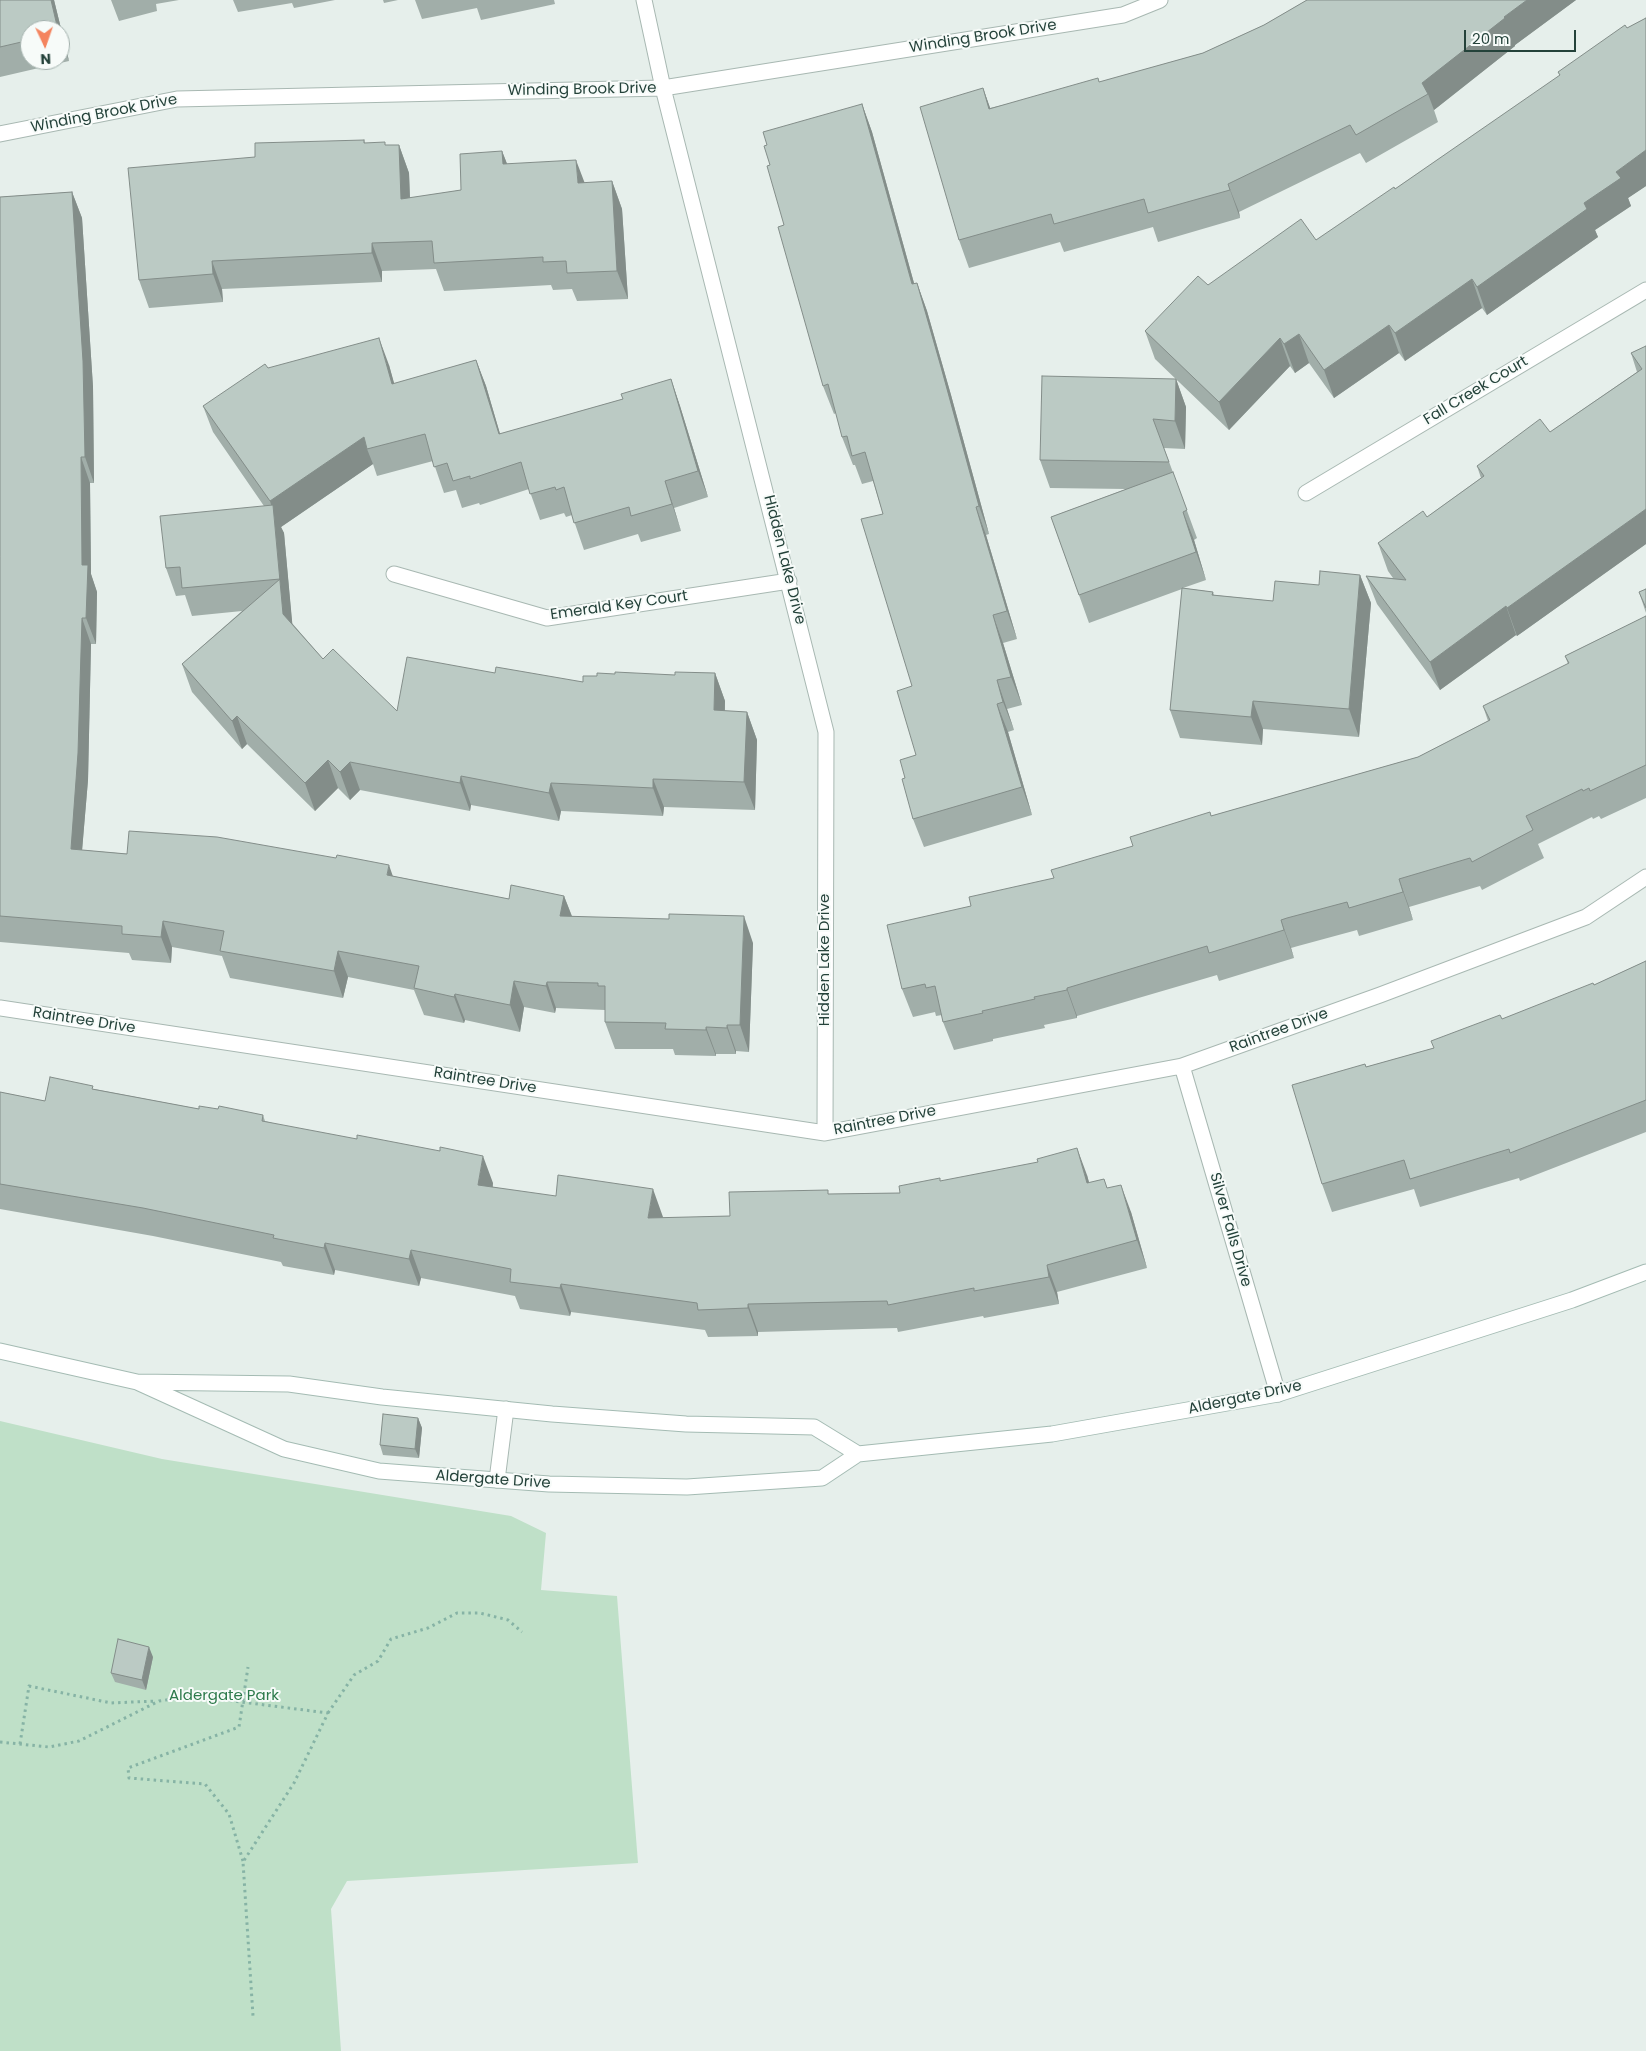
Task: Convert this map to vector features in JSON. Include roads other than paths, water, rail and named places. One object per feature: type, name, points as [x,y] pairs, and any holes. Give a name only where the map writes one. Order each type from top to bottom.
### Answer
[{"type":"street","name":"Hidden Lake Drive","points":[[644,0],[663,88],[826,732],[825,1133]]},
{"type":"street","name":"Winding Brook Drive","points":[[0,134],[177,99],[663,88],[1123,15],[1160,0]]},
{"type":"street","name":"Fall Creek Court","points":[[1306,492],[1646,290]]},
{"type":"street","name":"Emerald Key Court","points":[[394,574],[547,618],[789,581]]},
{"type":"street","name":"Raintree Drive","points":[[0,1008],[825,1133],[1182,1066],[1380,995],[1586,917],[1646,877]]},
{"type":"street","name":"Silver Falls Drive","points":[[1182,1066],[1278,1394]]},
{"type":"street","name":"Aldergate Drive","points":[[0,1351],[137,1382],[284,1449],[379,1471],[549,1484],[687,1486],[822,1478],[858,1454],[1052,1434],[1278,1394],[1572,1300],[1646,1272]]},
{"type":"street","name":"Aldergate Drive","points":[[137,1382],[289,1384],[382,1397],[686,1424],[814,1427],[858,1454]]},
{"type":"street","points":[[497,1480],[506,1409]]},
{"type":"park label","name":"Aldergate Park","points":[[224,1696]]}]
